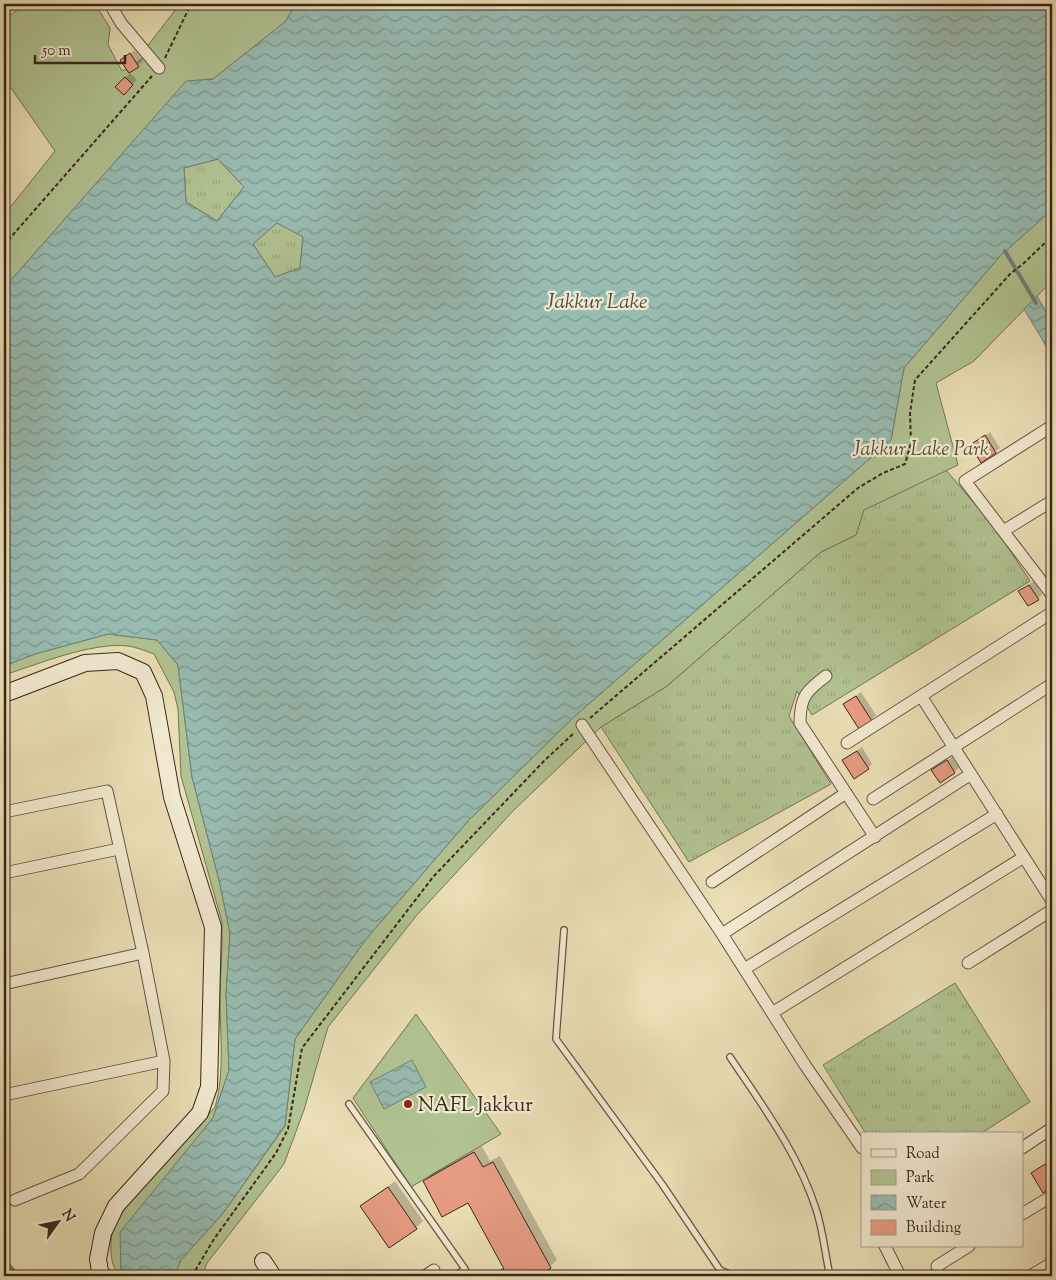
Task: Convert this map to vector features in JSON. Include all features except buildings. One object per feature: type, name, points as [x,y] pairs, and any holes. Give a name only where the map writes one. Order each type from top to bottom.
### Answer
[{"type":"street","points":[[110,4],[121,22],[159,68]]},
{"type":"street","points":[[1052,426],[965,481],[1005,530],[1052,594]]},
{"type":"street","points":[[1005,530],[1052,501]]},
{"type":"street","points":[[847,743],[1048,615]]},
{"type":"street","points":[[4,694],[85,663],[118,662],[143,672],[154,696],[172,797],[213,927],[208,1087],[200,1113],[116,1206],[103,1233],[98,1260],[102,1274]]},
{"type":"street","points":[[826,676],[809,689],[800,704],[800,723],[875,837]]},
{"type":"street","points":[[873,799],[1052,684]]},
{"type":"street","points":[[921,696],[1052,901]]},
{"type":"street","points":[[582,726],[746,968],[772,1013],[861,1146]]},
{"type":"street","points":[[722,934],[971,774]]},
{"type":"street","points":[[4,812],[107,791],[144,953],[164,1061],[163,1091],[79,1174],[15,1200]]},
{"type":"street","points":[[712,882],[846,793]]},
{"type":"street","points":[[746,968],[996,814]]},
{"type":"street","points":[[4,873],[119,849]]},
{"type":"street","points":[[772,1013],[1024,857]]},
{"type":"street","points":[[968,963],[1052,910]]},
{"type":"street","points":[[4,984],[144,953]]},
{"type":"street","points":[[4,1095],[164,1061]]},
{"type":"street","points":[[1024,1147],[1052,1128]]},
{"type":"street","points":[[1024,1213],[1052,1196]]},
{"type":"street","points":[[886,1248],[900,1276]]},
{"type":"street","points":[[937,1266],[966,1248]]},
{"type":"street","points":[[263,1261],[273,1276]]},
{"type":"street","points":[[1030,1276],[1052,1263]]},
{"type":"lane","points":[[4,12],[14,4]]},
{"type":"lane","points":[[564,930],[556,1039],[662,1184],[720,1270],[734,1276]]},
{"type":"lane","points":[[730,1056],[788,1146],[803,1175],[816,1210],[830,1276]]},
{"type":"lane","points":[[348,1104],[465,1269],[455,1276]]},
{"type":"path","points":[[4,245],[159,68],[191,4]]},
{"type":"green space","points":[[26,4],[95,4],[110,28],[108,45],[122,71],[141,60],[149,44],[180,4],[295,4],[286,21],[213,79],[186,82],[4,288],[4,215],[55,151],[4,78],[4,19]]},
{"type":"green space","points":[[218,159],[244,187],[217,221],[186,202],[184,168]]},
{"type":"green space","name":"Jakkur Lake Park","points":[[1052,210],[1052,281],[974,361],[936,383],[958,465],[864,510],[856,535],[821,552],[667,686],[601,727],[514,810],[417,915],[328,1027],[304,1110],[284,1164],[207,1263],[202,1276],[174,1276],[181,1260],[224,1212],[285,1126],[295,1039],[366,939],[468,821],[575,716],[891,440],[904,368],[1001,255]]},
{"type":"green space","points":[[277,223],[303,236],[300,268],[275,277],[253,244]]},
{"type":"green space","points":[[946,470],[996,529],[1030,581],[812,715],[797,691],[789,716],[831,784],[689,862],[601,727],[667,686],[821,552],[856,535],[863,510]]},
{"type":"green space","points":[[108,634],[157,640],[178,665],[192,777],[219,880],[230,933],[226,994],[229,1070],[213,1118],[121,1232],[121,1273],[124,1276],[120,1276],[116,1272],[112,1260],[111,1238],[116,1222],[124,1208],[215,1107],[221,1067],[222,922],[181,776],[178,709],[174,692],[154,654],[128,646],[98,647],[65,655],[4,675],[4,666],[35,654]]},
{"type":"green space","points":[[955,983],[1030,1102],[983,1132],[865,1132],[823,1065]]},
{"type":"green space","points":[[416,1014],[501,1134],[411,1187],[353,1098]]},
{"type":"water","name":"Jakkur Lake","points":[[295,4],[1052,4],[1052,210],[1001,255],[904,368],[891,440],[575,716],[468,821],[366,939],[295,1039],[285,1125],[224,1212],[181,1260],[174,1276],[124,1276],[121,1274],[120,1232],[213,1118],[229,1070],[226,994],[230,933],[219,880],[192,777],[178,665],[157,640],[108,634],[35,654],[4,666],[4,288],[186,81],[213,79],[286,21]],"holes":[[[218,159],[244,187],[217,221],[186,202],[184,168]],[[277,223],[303,237],[300,268],[275,277],[253,244]]]},
{"type":"water","points":[[1037,296],[1052,322],[1052,356],[1024,309]]},
{"type":"water","points":[[412,1060],[426,1087],[384,1109],[370,1082]]},
{"type":"waterway","points":[[1005,251],[1036,303]]},
{"type":"waterway","points":[[4,1259],[18,1276]]},
{"type":"waterway","points":[[117,1276],[124,1271]]},
{"type":"place","name":"NAFL Jakkur","points":[[408,1104]]}]
